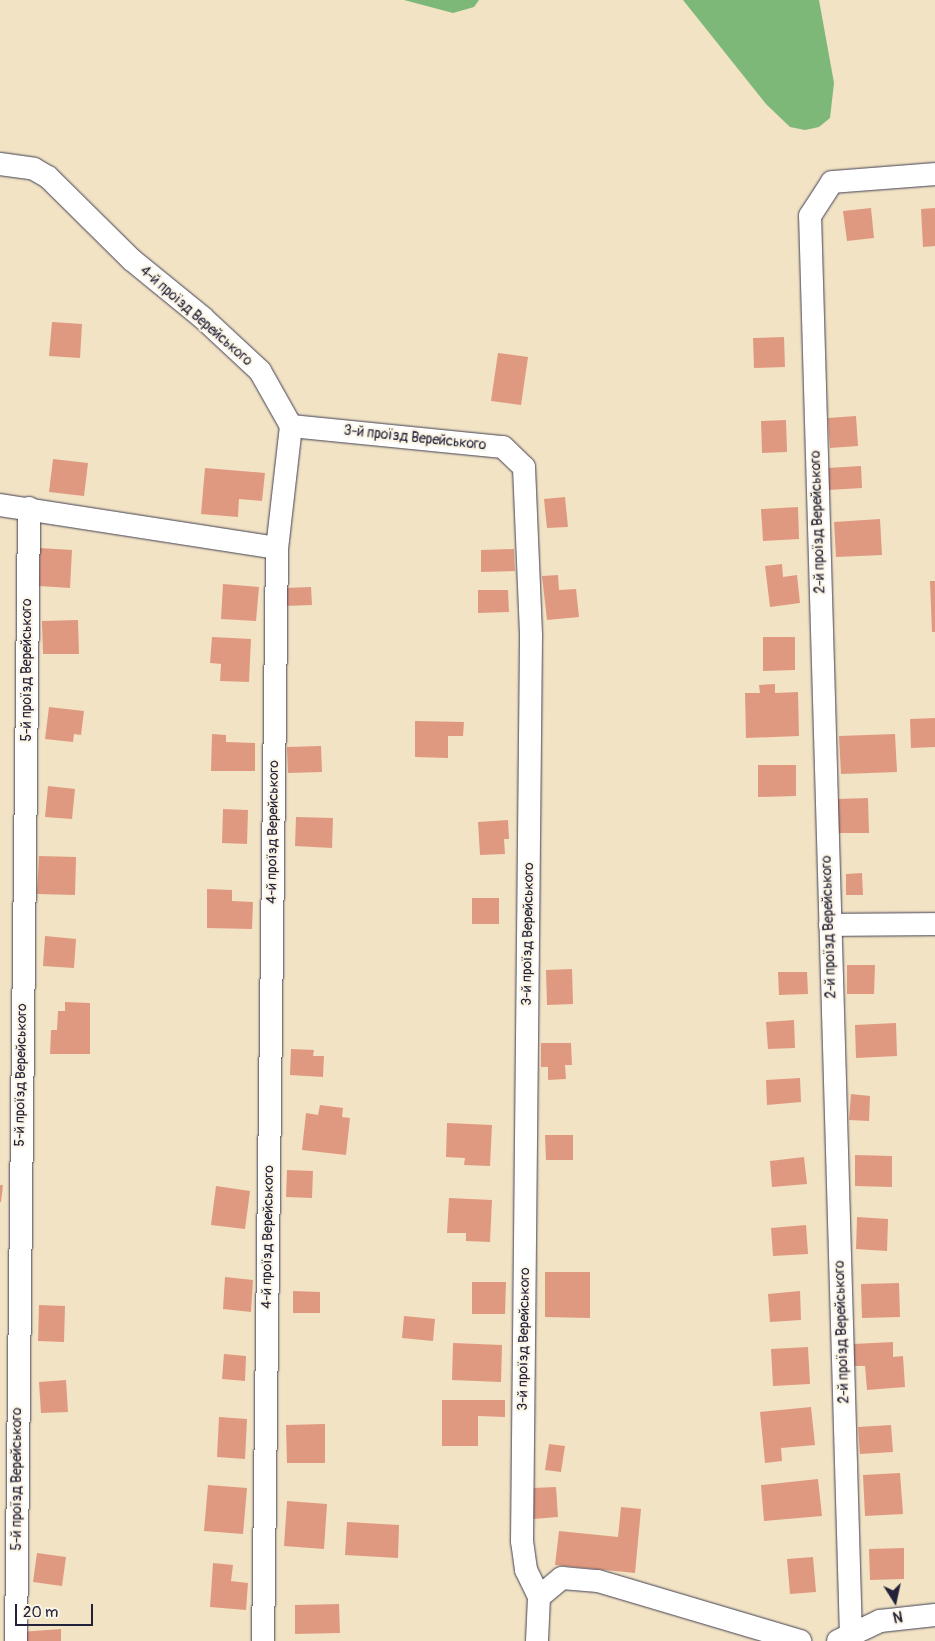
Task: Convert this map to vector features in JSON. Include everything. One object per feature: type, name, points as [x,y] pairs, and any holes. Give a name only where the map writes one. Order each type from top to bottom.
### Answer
[{"type":"street","name":"4-й проїзд Верейського","points":[[0,164],[34,169],[48,177],[132,260],[203,318],[260,371],[291,426],[277,548],[263,1641]]},
{"type":"street","name":"2-й проїзд Верейського","points":[[844,1639],[830,925],[810,216],[832,182],[935,174]]},
{"type":"street","name":"3-й проїзд Верейського","points":[[291,426],[503,447],[524,467],[531,637],[522,1541],[526,1570],[538,1597],[537,1641]]},
{"type":"street","points":[[0,505],[277,548]]},
{"type":"street","name":"5-й проїзд Верейського","points":[[16,1641],[29,508]]},
{"type":"street","points":[[830,925],[935,924]]},
{"type":"street","points":[[538,1597],[562,1578],[598,1581],[800,1641]]},
{"type":"street","points":[[844,1639],[880,1621],[935,1615]]},
{"type":"green space","points":[[404,0],[479,0],[474,7],[453,13]]},
{"type":"green space","points":[[683,0],[819,0],[834,83],[830,118],[819,127],[805,130],[790,127],[766,104]]},
{"type":"building","points":[[871,208],[874,238],[847,241],[843,211]]},
{"type":"building","points":[[935,208],[935,246],[923,247],[921,209]]},
{"type":"building","points":[[52,322],[82,324],[80,358],[49,356]]},
{"type":"building","points":[[784,337],[785,367],[754,368],[753,338]]},
{"type":"building","points":[[498,353],[528,357],[521,405],[491,401]]},
{"type":"building","points":[[856,416],[858,446],[830,448],[828,418]]},
{"type":"building","points":[[786,420],[787,452],[762,453],[761,421]]},
{"type":"building","points":[[53,459],[88,463],[84,496],[49,492]]},
{"type":"building","points":[[861,466],[862,488],[828,490],[827,468]]},
{"type":"building","points":[[205,468],[265,473],[262,501],[239,499],[238,517],[201,514]]},
{"type":"building","points":[[565,497],[568,527],[547,528],[544,499]]},
{"type":"building","points":[[798,507],[799,539],[763,541],[761,509]]},
{"type":"building","points":[[880,519],[882,555],[836,557],[834,522]]},
{"type":"building","points":[[40,548],[72,550],[70,588],[39,586]]},
{"type":"building","points":[[514,549],[515,571],[481,572],[481,550]]},
{"type":"building","points":[[782,564],[783,577],[797,575],[800,603],[770,607],[765,566]]},
{"type":"building","points":[[558,575],[559,590],[576,589],[579,617],[547,620],[542,576]]},
{"type":"building","points":[[930,581],[935,581],[935,632],[932,632]]},
{"type":"building","points":[[223,584],[259,587],[256,621],[221,619]]},
{"type":"building","points":[[311,587],[312,605],[284,606],[283,588]]},
{"type":"building","points":[[478,590],[508,590],[509,612],[478,613]]},
{"type":"building","points":[[78,620],[79,654],[43,654],[42,621]]},
{"type":"building","points":[[212,637],[251,639],[249,682],[220,681],[221,664],[210,663]]},
{"type":"building","points":[[763,637],[795,637],[795,670],[763,671]]},
{"type":"building","points":[[775,684],[775,693],[798,692],[799,736],[746,738],[745,693],[760,693],[759,685]]},
{"type":"building","points":[[49,707],[84,711],[81,735],[74,734],[73,742],[45,739]]},
{"type":"building","points":[[935,718],[935,747],[911,748],[910,719]]},
{"type":"building","points":[[415,721],[464,722],[463,736],[448,736],[448,758],[415,757]]},
{"type":"building","points":[[212,734],[226,735],[226,742],[255,743],[255,771],[211,771]]},
{"type":"building","points":[[895,734],[897,772],[841,774],[839,736]]},
{"type":"building","points":[[321,746],[322,772],[288,773],[287,747]]},
{"type":"building","points":[[758,765],[796,765],[796,796],[758,797]]},
{"type":"building","points":[[48,786],[75,789],[72,819],[45,817]]},
{"type":"building","points":[[868,798],[869,833],[837,833],[837,799]]},
{"type":"building","points":[[223,809],[248,810],[247,844],[222,843]]},
{"type":"building","points":[[296,817],[333,818],[332,848],[295,846]]},
{"type":"building","points":[[508,820],[509,839],[504,839],[505,854],[480,855],[478,822]]},
{"type":"building","points":[[39,856],[76,857],[75,895],[37,894]]},
{"type":"building","points":[[862,873],[863,895],[846,895],[846,874]]},
{"type":"building","points":[[207,889],[232,890],[232,901],[253,902],[252,929],[207,928]]},
{"type":"building","points":[[472,898],[499,898],[499,924],[472,924]]},
{"type":"building","points":[[45,936],[76,939],[74,968],[43,966]]},
{"type":"building","points":[[847,965],[875,965],[874,994],[847,994]]},
{"type":"building","points":[[572,969],[573,1004],[547,1005],[546,970]]},
{"type":"building","points":[[778,972],[807,972],[808,994],[779,995]]},
{"type":"building","points":[[65,1002],[90,1003],[90,1054],[50,1054],[51,1030],[57,1030],[58,1011],[65,1011]]},
{"type":"building","points":[[794,1020],[795,1048],[768,1049],[766,1022]]},
{"type":"building","points":[[896,1023],[897,1056],[856,1058],[855,1025]]},
{"type":"building","points":[[541,1043],[571,1043],[572,1065],[565,1065],[566,1079],[548,1080],[548,1067],[541,1067]]},
{"type":"building","points":[[291,1049],[314,1050],[313,1056],[324,1056],[323,1077],[290,1075]]},
{"type":"building","points":[[800,1078],[801,1102],[767,1105],[766,1080]]},
{"type":"building","points":[[851,1094],[870,1096],[869,1121],[849,1120]]},
{"type":"building","points":[[320,1105],[343,1108],[342,1117],[350,1118],[346,1155],[302,1150],[306,1113],[318,1115]]},
{"type":"building","points":[[447,1123],[492,1125],[490,1166],[464,1165],[465,1158],[446,1157]]},
{"type":"building","points":[[545,1135],[573,1135],[573,1160],[546,1160]]},
{"type":"building","points":[[855,1155],[892,1156],[892,1187],[855,1186]]},
{"type":"building","points":[[804,1157],[807,1184],[772,1187],[770,1161]]},
{"type":"building","points":[[287,1170],[313,1171],[312,1198],[286,1197]]},
{"type":"building","points":[[0,1185],[3,1185],[1,1202],[0,1202]]},
{"type":"building","points":[[216,1186],[250,1191],[245,1229],[211,1225]]},
{"type":"building","points":[[449,1198],[492,1200],[490,1242],[466,1241],[466,1233],[447,1233]]},
{"type":"building","points":[[857,1217],[888,1219],[887,1251],[856,1249]]},
{"type":"building","points":[[806,1225],[808,1254],[773,1256],[771,1228]]},
{"type":"building","points":[[545,1272],[590,1272],[590,1318],[545,1317]]},
{"type":"building","points":[[225,1277],[253,1280],[251,1312],[223,1309]]},
{"type":"building","points":[[472,1282],[506,1282],[505,1314],[472,1314]]},
{"type":"building","points":[[899,1283],[900,1317],[862,1318],[861,1284]]},
{"type":"building","points":[[293,1291],[320,1292],[320,1313],[293,1313]]},
{"type":"building","points":[[800,1291],[801,1320],[770,1322],[768,1294]]},
{"type":"building","points":[[39,1305],[65,1306],[64,1342],[38,1341]]},
{"type":"building","points":[[404,1316],[435,1319],[433,1341],[402,1338]]},
{"type":"building","points":[[893,1342],[893,1357],[903,1356],[905,1387],[867,1390],[865,1366],[854,1366],[853,1344]]},
{"type":"building","points":[[453,1343],[502,1345],[501,1382],[452,1380]]},
{"type":"building","points":[[808,1347],[810,1384],[773,1386],[771,1349]]},
{"type":"building","points":[[224,1354],[246,1356],[245,1381],[222,1379]]},
{"type":"building","points":[[66,1380],[68,1412],[41,1413],[39,1382]]},
{"type":"building","points":[[442,1400],[505,1400],[505,1417],[478,1416],[478,1446],[442,1446]]},
{"type":"building","points":[[811,1407],[815,1445],[781,1448],[782,1461],[765,1463],[760,1412]]},
{"type":"building","points":[[219,1417],[247,1419],[245,1459],[217,1457]]},
{"type":"building","points":[[325,1424],[325,1463],[287,1463],[286,1425]]},
{"type":"building","points":[[891,1425],[893,1452],[860,1454],[858,1427]]},
{"type":"building","points":[[549,1444],[565,1446],[561,1472],[545,1470]]},
{"type":"building","points":[[900,1473],[903,1514],[865,1516],[863,1475]]},
{"type":"building","points":[[818,1479],[822,1516],[764,1521],[761,1485]]},
{"type":"building","points":[[208,1485],[247,1488],[243,1534],[204,1531]]},
{"type":"building","points":[[556,1487],[558,1517],[533,1519],[532,1488]]},
{"type":"building","points":[[287,1501],[327,1504],[324,1549],[284,1546]]},
{"type":"building","points":[[621,1507],[641,1509],[635,1573],[555,1565],[559,1531],[618,1537]]},
{"type":"building","points":[[347,1522],[399,1525],[398,1558],[345,1555]]},
{"type":"building","points":[[904,1548],[904,1579],[870,1580],[869,1549]]},
{"type":"building","points":[[37,1553],[66,1557],[62,1586],[33,1582]]},
{"type":"building","points":[[813,1557],[816,1592],[790,1594],[787,1559]]},
{"type":"building","points":[[213,1563],[233,1565],[231,1581],[248,1583],[246,1610],[210,1607]]},
{"type":"building","points":[[339,1604],[340,1633],[295,1634],[295,1605]]},
{"type":"building","points":[[61,1629],[61,1641],[20,1641],[20,1632]]}]
